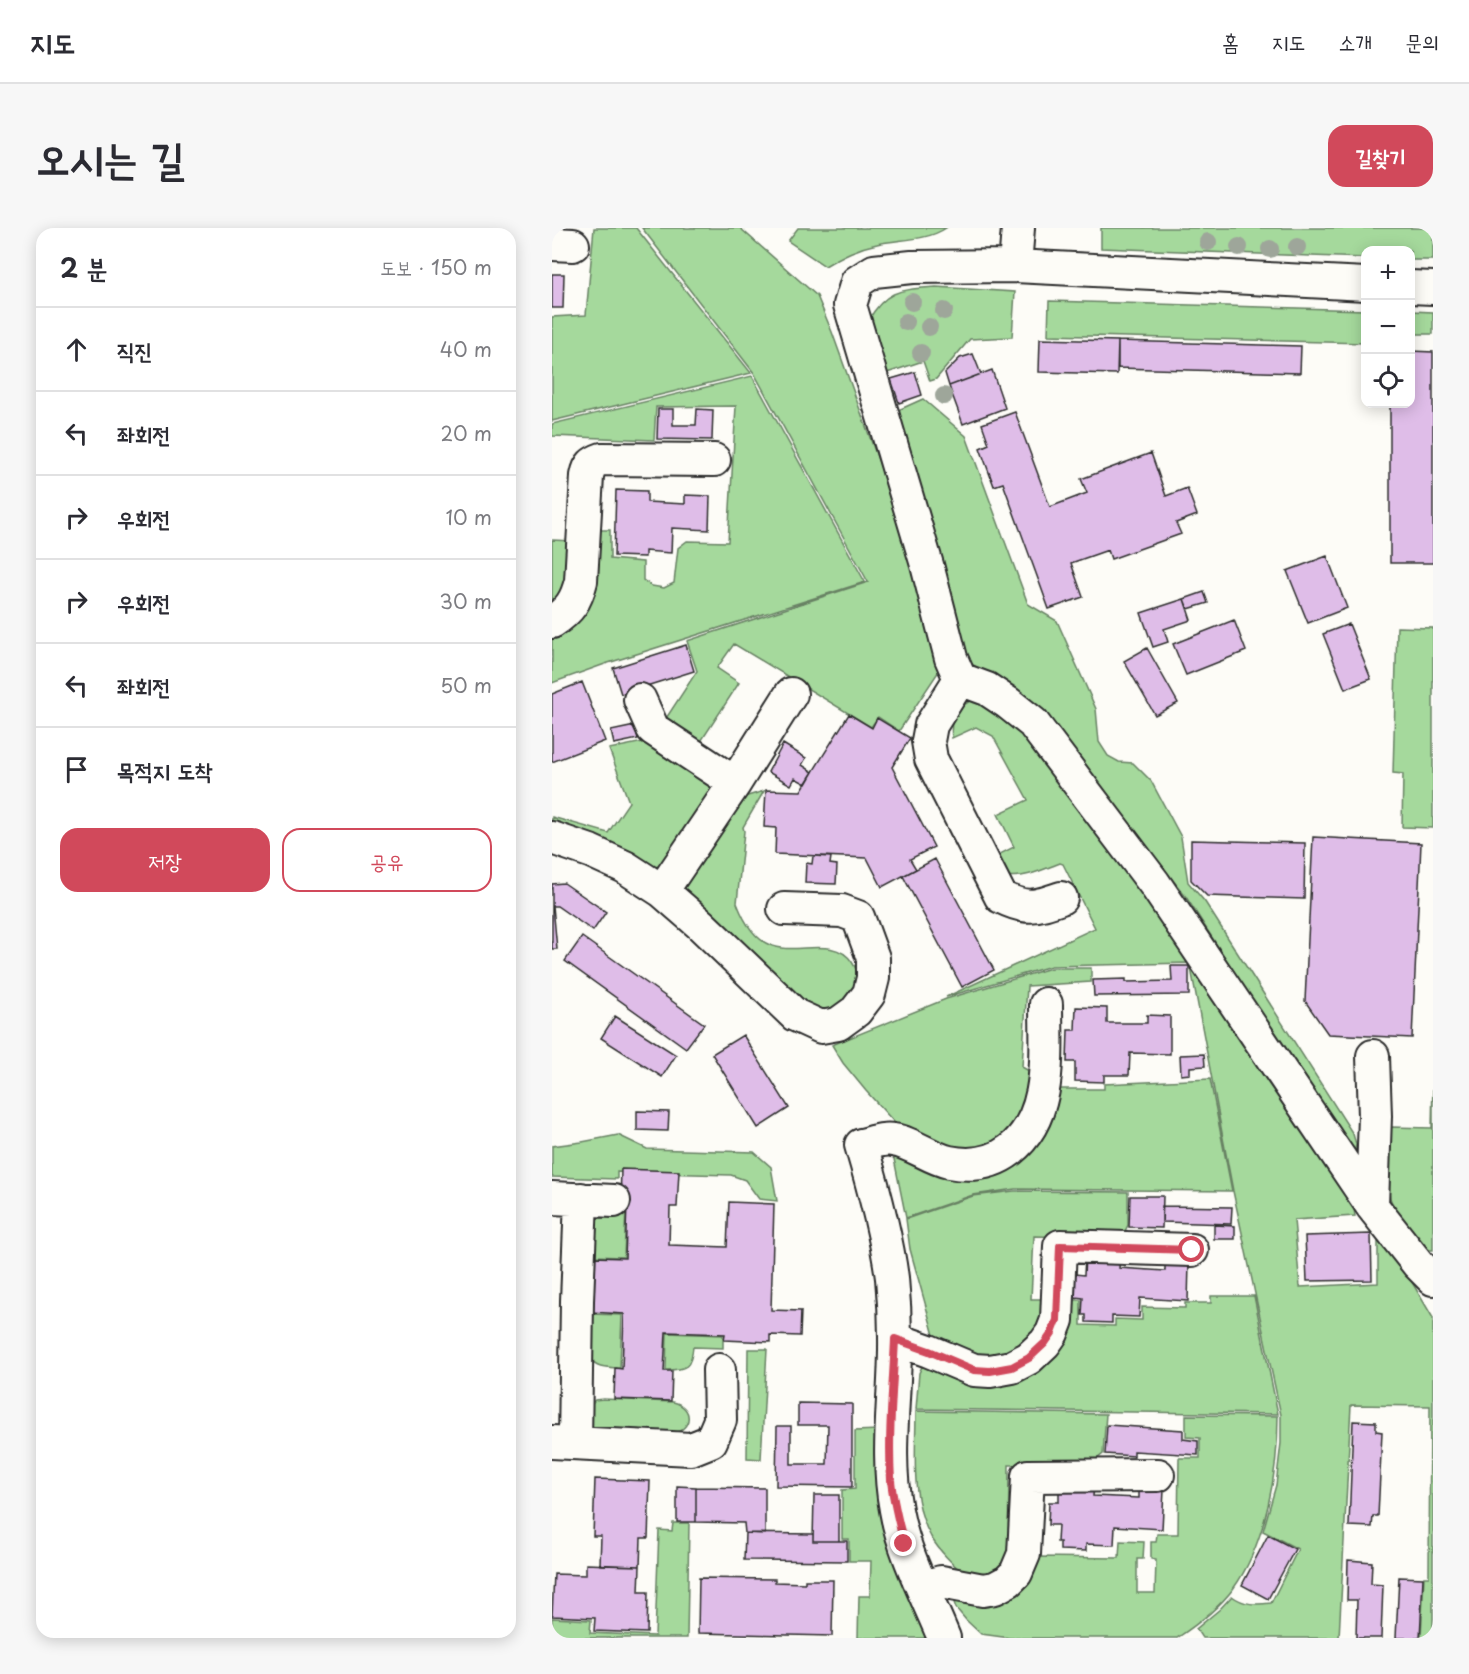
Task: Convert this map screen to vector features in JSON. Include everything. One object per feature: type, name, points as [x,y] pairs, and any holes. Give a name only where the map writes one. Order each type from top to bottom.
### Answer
[{"type":"lane","points":[[1015,266],[1018,228]]},
{"type":"lane","points":[[1361,284],[1015,266],[912,267],[874,271],[857,282],[850,305],[927,564],[951,658],[960,679],[987,689],[1032,723],[1154,883],[1372,1206],[1418,1264],[1433,1279]]},
{"type":"lane","points":[[1415,286],[1433,288]]},
{"type":"lane","points":[[552,622],[570,608],[577,596],[581,580],[586,476],[593,462],[602,459],[714,460]]},
{"type":"lane","points":[[960,679],[931,725],[928,741],[931,759],[1001,897],[1015,904],[1034,907],[1061,898]]},
{"type":"lane","points":[[662,891],[735,783],[791,694]]},
{"type":"lane","points":[[640,700],[653,729],[735,783]]},
{"type":"lane","points":[[552,838],[590,851],[625,867],[662,891],[795,1014],[821,1027],[837,1024],[856,1011],[869,994],[873,978],[873,958],[858,917],[842,911],[784,909]]},
{"type":"lane","points":[[944,1638],[904,1544],[896,1512],[891,1481],[890,1449],[895,1339],[892,1280],[877,1201],[861,1145],[891,1139],[946,1161],[968,1164],[984,1163],[1005,1153],[1029,1130],[1038,1110],[1044,1086],[1046,1004]]},
{"type":"lane","points":[[1372,1206],[1375,1116],[1373,1056]]},
{"type":"lane","points":[[614,1201],[566,1199],[564,1443],[690,1449],[711,1441],[720,1420],[719,1370]]},
{"type":"lane","points":[[895,1339],[974,1370],[990,1371],[1012,1367],[1029,1358],[1052,1333],[1057,1320],[1060,1246],[1192,1250]]},
{"type":"lane","points":[[923,1587],[941,1582],[983,1590],[995,1588],[1008,1581],[1016,1573],[1024,1554],[1028,1476],[1158,1475]]},
{"type":"green space","points":[[594,228],[636,228],[751,373],[552,421],[552,317],[586,315]]},
{"type":"green space","points":[[642,228],[740,228],[817,296],[909,546],[941,664],[939,671],[899,731],[878,717],[871,727],[734,644],[717,668],[739,683],[696,749],[661,726],[697,671],[687,641],[868,582],[754,373]]},
{"type":"green space","points":[[798,228],[946,228],[922,237],[863,248],[825,266],[788,241]]},
{"type":"green space","points":[[1101,228],[1433,228],[1433,260],[1415,260],[1415,246],[1361,246],[1361,258],[1101,248]]},
{"type":"green space","points":[[936,287],[1015,292],[1012,337],[970,339],[936,379],[930,381],[923,361],[881,375],[868,321],[881,303],[896,293]]},
{"type":"green space","points":[[1049,301],[1361,310],[1361,343],[1048,335]]},
{"type":"green space","points":[[1415,311],[1433,312],[1433,334],[1415,334]]},
{"type":"green space","points":[[752,376],[865,582],[605,664],[552,683],[552,627],[594,530],[610,530],[610,559],[643,562],[643,580],[652,586],[664,588],[674,583],[678,548],[687,541],[728,542],[736,406],[656,407],[654,440],[552,436],[552,424]]},
{"type":"green space","points":[[923,399],[966,436],[1028,604],[1057,621],[1096,709],[1099,742],[1108,756],[1119,762],[1133,763],[1151,781],[1181,837],[1188,882],[1205,902],[1353,1134],[1356,1144],[1355,1151],[1350,1152],[1186,897],[1106,794],[1034,705],[1018,690],[971,663],[963,644],[894,412]]},
{"type":"green space","points":[[552,540],[574,541],[577,557],[552,615]]},
{"type":"green space","points":[[1397,627],[1433,628],[1433,828],[1402,827],[1403,774],[1393,773]]},
{"type":"green space","points":[[977,698],[997,701],[1192,957],[1353,1202],[1355,1216],[1294,1220],[1300,1287],[1378,1283],[1378,1238],[1393,1250],[1433,1318],[1433,1638],[1421,1638],[1424,1577],[1429,1577],[1430,1406],[1351,1405],[1339,1638],[1202,1638],[1196,1629],[1232,1596],[1250,1604],[1271,1603],[1298,1549],[1263,1531],[1276,1485],[1281,1443],[1281,1415],[1233,1191],[1190,963],[1051,966],[946,997],[1095,928],[1063,864],[1014,877],[1007,876],[996,856],[1014,847],[998,814],[1028,800],[993,736],[976,727],[952,738],[951,730],[956,713],[964,705]]},
{"type":"green space","points":[[653,740],[718,781],[665,865],[654,867],[552,825],[552,817],[608,833],[629,802],[609,749]]},
{"type":"green space","points":[[764,791],[743,827],[737,903],[754,933],[770,945],[780,948],[825,948],[844,954],[856,968],[858,980],[847,1008],[812,1013],[685,891],[684,887],[741,798]]},
{"type":"green space","points":[[1051,968],[1091,968],[1091,982],[1027,986],[1022,1067],[1029,1071],[1031,1086],[1018,1121],[996,1144],[963,1156],[904,1133],[843,1063],[832,1045],[946,999]]},
{"type":"green space","points":[[1210,1079],[1232,1191],[1015,1189],[973,1195],[906,1218],[893,1154],[968,1172],[1056,1089],[1104,1089],[1104,1084]]},
{"type":"green space","points":[[1433,1080],[1433,1250],[1429,1250],[1419,1245],[1396,1211],[1390,1198],[1388,1174],[1391,1127],[1432,1128]]},
{"type":"green space","points":[[618,1135],[647,1149],[754,1152],[771,1167],[777,1201],[759,1199],[745,1180],[731,1175],[617,1172],[617,1179],[552,1177],[552,1146]]},
{"type":"green space","points":[[1014,1191],[1128,1192],[1128,1225],[1124,1233],[1117,1238],[1034,1236],[1031,1299],[1047,1299],[1038,1341],[980,1364],[935,1339],[910,1249],[906,1219],[973,1196]]},
{"type":"green space","points":[[626,1207],[624,1257],[592,1256],[593,1220],[598,1211]]},
{"type":"green space","points":[[1211,1296],[1254,1296],[1278,1414],[916,1409],[919,1373],[926,1358],[988,1379],[1067,1300],[1081,1300],[1081,1325],[1115,1326],[1115,1319],[1142,1320],[1142,1307],[1185,1308],[1185,1303],[1211,1303]]},
{"type":"green space","points":[[590,1314],[622,1315],[620,1368],[600,1366],[590,1358]]},
{"type":"green space","points":[[667,1333],[723,1335],[723,1348],[693,1347],[687,1366],[666,1370]]},
{"type":"green space","points":[[748,1349],[767,1349],[761,1459],[747,1458]]},
{"type":"green space","points":[[595,1400],[673,1402],[685,1408],[687,1423],[684,1428],[672,1434],[594,1429],[589,1424],[590,1405]]},
{"type":"green space","points":[[916,1411],[1106,1414],[1103,1454],[1098,1458],[1098,1465],[1009,1465],[1008,1564],[1000,1575],[965,1575],[938,1548],[924,1523],[917,1492]]},
{"type":"green space","points":[[1186,1415],[1278,1416],[1276,1460],[1262,1529],[1244,1571],[1233,1589],[1214,1610],[1177,1638],[1010,1638],[981,1634],[966,1620],[956,1608],[952,1597],[1035,1557],[1119,1558],[1120,1541],[1144,1542],[1143,1559],[1137,1559],[1137,1593],[1155,1593],[1156,1560],[1151,1559],[1151,1542],[1156,1542],[1157,1534],[1178,1534],[1179,1458],[1200,1458],[1200,1438],[1186,1437]]},
{"type":"green space","points":[[878,1430],[929,1638],[858,1638],[859,1596],[870,1596],[871,1561],[849,1561],[849,1539],[842,1539],[842,1490],[855,1489],[855,1431]]},
{"type":"green space","points":[[673,1523],[689,1523],[687,1638],[552,1638],[552,1618],[591,1620],[590,1633],[655,1636],[659,1530],[672,1531]]},
{"type":"building","points":[[552,274],[564,274],[563,308],[552,308]]},
{"type":"building","points":[[1040,339],[1118,341],[1117,374],[1039,372]]},
{"type":"building","points":[[1118,341],[1301,346],[1300,373],[1118,368]]},
{"type":"building","points":[[1415,351],[1433,352],[1433,563],[1390,563],[1390,408],[1415,408]]},
{"type":"building","points":[[973,354],[981,374],[949,386],[945,373],[960,358]]},
{"type":"building","points":[[992,370],[1005,408],[963,424],[949,386]]},
{"type":"building","points":[[915,372],[922,395],[899,403],[891,379]]},
{"type":"building","points":[[658,409],[673,409],[673,425],[696,425],[697,409],[713,410],[712,440],[657,439]]},
{"type":"building","points":[[1015,412],[1050,507],[1087,493],[1081,479],[1151,453],[1166,496],[1187,488],[1197,515],[1176,523],[1181,534],[1111,559],[1108,550],[1071,563],[1083,597],[1049,609],[1003,483],[994,486],[980,448],[989,444],[982,424]]},
{"type":"building","points":[[616,490],[647,491],[647,502],[685,504],[685,495],[710,496],[709,530],[672,528],[671,553],[645,551],[645,557],[614,556]]},
{"type":"building","points":[[1327,556],[1347,608],[1308,623],[1287,571]]},
{"type":"building","points":[[1204,592],[1208,603],[1188,609],[1184,599]]},
{"type":"building","points":[[1184,599],[1191,620],[1164,629],[1168,642],[1153,647],[1141,613]]},
{"type":"building","points":[[1234,620],[1246,651],[1186,675],[1173,644]]},
{"type":"building","points":[[1349,624],[1371,679],[1345,689],[1323,634]]},
{"type":"building","points":[[686,645],[694,671],[621,694],[613,668]]},
{"type":"building","points":[[1147,648],[1178,703],[1155,715],[1124,661]]},
{"type":"building","points":[[582,682],[605,741],[552,762],[552,694]]},
{"type":"building","points":[[849,714],[872,728],[877,718],[910,738],[892,767],[934,847],[910,859],[916,869],[882,887],[867,858],[775,854],[776,828],[764,827],[766,790],[801,791]]},
{"type":"building","points":[[635,726],[638,739],[614,744],[611,731]]},
{"type":"building","points":[[783,744],[806,758],[802,765],[813,772],[806,784],[795,778],[791,785],[768,772]]},
{"type":"building","points":[[1313,837],[1421,843],[1412,1038],[1328,1034],[1305,1001]]},
{"type":"building","points":[[1191,840],[1305,843],[1304,899],[1207,896],[1191,880]]},
{"type":"building","points":[[813,856],[831,857],[830,864],[837,865],[836,884],[805,883],[806,863],[812,864]]},
{"type":"building","points":[[935,859],[994,970],[962,987],[903,876]]},
{"type":"building","points":[[564,883],[606,912],[593,931],[557,906],[553,906],[557,949],[552,949],[552,884]]},
{"type":"building","points":[[582,937],[704,1024],[686,1048],[565,961]]},
{"type":"building","points":[[1171,966],[1189,966],[1189,995],[1094,996],[1093,980],[1172,981]]},
{"type":"building","points":[[1076,1007],[1107,1008],[1107,1023],[1147,1023],[1147,1015],[1170,1016],[1170,1054],[1130,1053],[1129,1075],[1104,1075],[1104,1082],[1075,1081],[1075,1062],[1067,1062],[1068,1030],[1075,1030]]},
{"type":"building","points":[[615,1016],[676,1055],[662,1077],[601,1038]]},
{"type":"building","points":[[743,1035],[789,1108],[758,1128],[712,1054]]},
{"type":"building","points":[[1204,1054],[1205,1066],[1190,1067],[1190,1074],[1181,1075],[1180,1055]]},
{"type":"building","points":[[637,1111],[669,1112],[668,1131],[637,1130]]},
{"type":"building","points":[[621,1169],[679,1171],[677,1207],[670,1207],[669,1245],[727,1247],[729,1202],[774,1204],[771,1310],[801,1311],[800,1336],[770,1335],[770,1342],[724,1340],[725,1334],[666,1332],[664,1371],[672,1371],[671,1401],[614,1399],[615,1368],[622,1369],[624,1314],[590,1312],[592,1257],[625,1258],[627,1205],[620,1205]]},
{"type":"building","points":[[1130,1196],[1163,1196],[1162,1228],[1129,1227]]},
{"type":"building","points":[[1162,1206],[1232,1207],[1231,1224],[1162,1222]]},
{"type":"building","points":[[1214,1225],[1235,1226],[1235,1239],[1214,1239]]},
{"type":"building","points":[[1371,1234],[1372,1280],[1307,1281],[1305,1236]]},
{"type":"building","points":[[1085,1256],[1120,1258],[1119,1268],[1165,1271],[1165,1262],[1189,1263],[1188,1301],[1140,1298],[1139,1317],[1112,1316],[1112,1323],[1086,1322],[1086,1315],[1082,1315],[1083,1298],[1074,1297],[1075,1274],[1084,1275]]},
{"type":"building","points":[[798,1403],[852,1404],[852,1487],[776,1486],[777,1426],[791,1426],[791,1464],[827,1464],[828,1425],[798,1425]]},
{"type":"building","points":[[1353,1421],[1376,1422],[1376,1431],[1382,1432],[1378,1516],[1373,1516],[1372,1527],[1349,1526]]},
{"type":"building","points":[[1107,1425],[1183,1430],[1183,1439],[1198,1441],[1198,1455],[1134,1451],[1134,1456],[1105,1454]]},
{"type":"building","points":[[595,1479],[650,1481],[648,1538],[641,1538],[640,1566],[600,1565],[601,1536],[593,1536]]},
{"type":"building","points":[[1059,1483],[1094,1485],[1093,1496],[1139,1498],[1139,1489],[1164,1490],[1162,1529],[1115,1526],[1114,1545],[1086,1544],[1086,1551],[1060,1550],[1060,1542],[1057,1542],[1058,1525],[1048,1525],[1049,1502],[1059,1502]]},
{"type":"building","points":[[677,1486],[696,1487],[696,1522],[677,1522]]},
{"type":"building","points":[[696,1487],[765,1488],[765,1534],[745,1533],[744,1523],[696,1522]]},
{"type":"building","points":[[814,1495],[839,1495],[839,1541],[813,1541]]},
{"type":"building","points":[[745,1533],[813,1534],[813,1541],[847,1541],[847,1561],[744,1560]]},
{"type":"building","points":[[1268,1535],[1295,1549],[1268,1599],[1242,1585]]},
{"type":"building","points":[[1348,1560],[1372,1562],[1371,1584],[1383,1585],[1381,1638],[1356,1638],[1357,1600],[1347,1600]]},
{"type":"building","points":[[586,1564],[640,1566],[639,1592],[648,1592],[647,1633],[594,1631],[595,1618],[552,1616],[554,1574],[586,1575]]},
{"type":"building","points":[[1399,1577],[1423,1578],[1420,1638],[1396,1638]]},
{"type":"building","points":[[699,1578],[775,1579],[775,1582],[805,1583],[805,1580],[833,1580],[832,1636],[698,1633]]},
{"type":"route","points":[[904,1544],[891,1481],[890,1449],[895,1339],[974,1370],[990,1371],[1012,1367],[1029,1358],[1052,1333],[1057,1320],[1060,1246],[1192,1250]]}]
